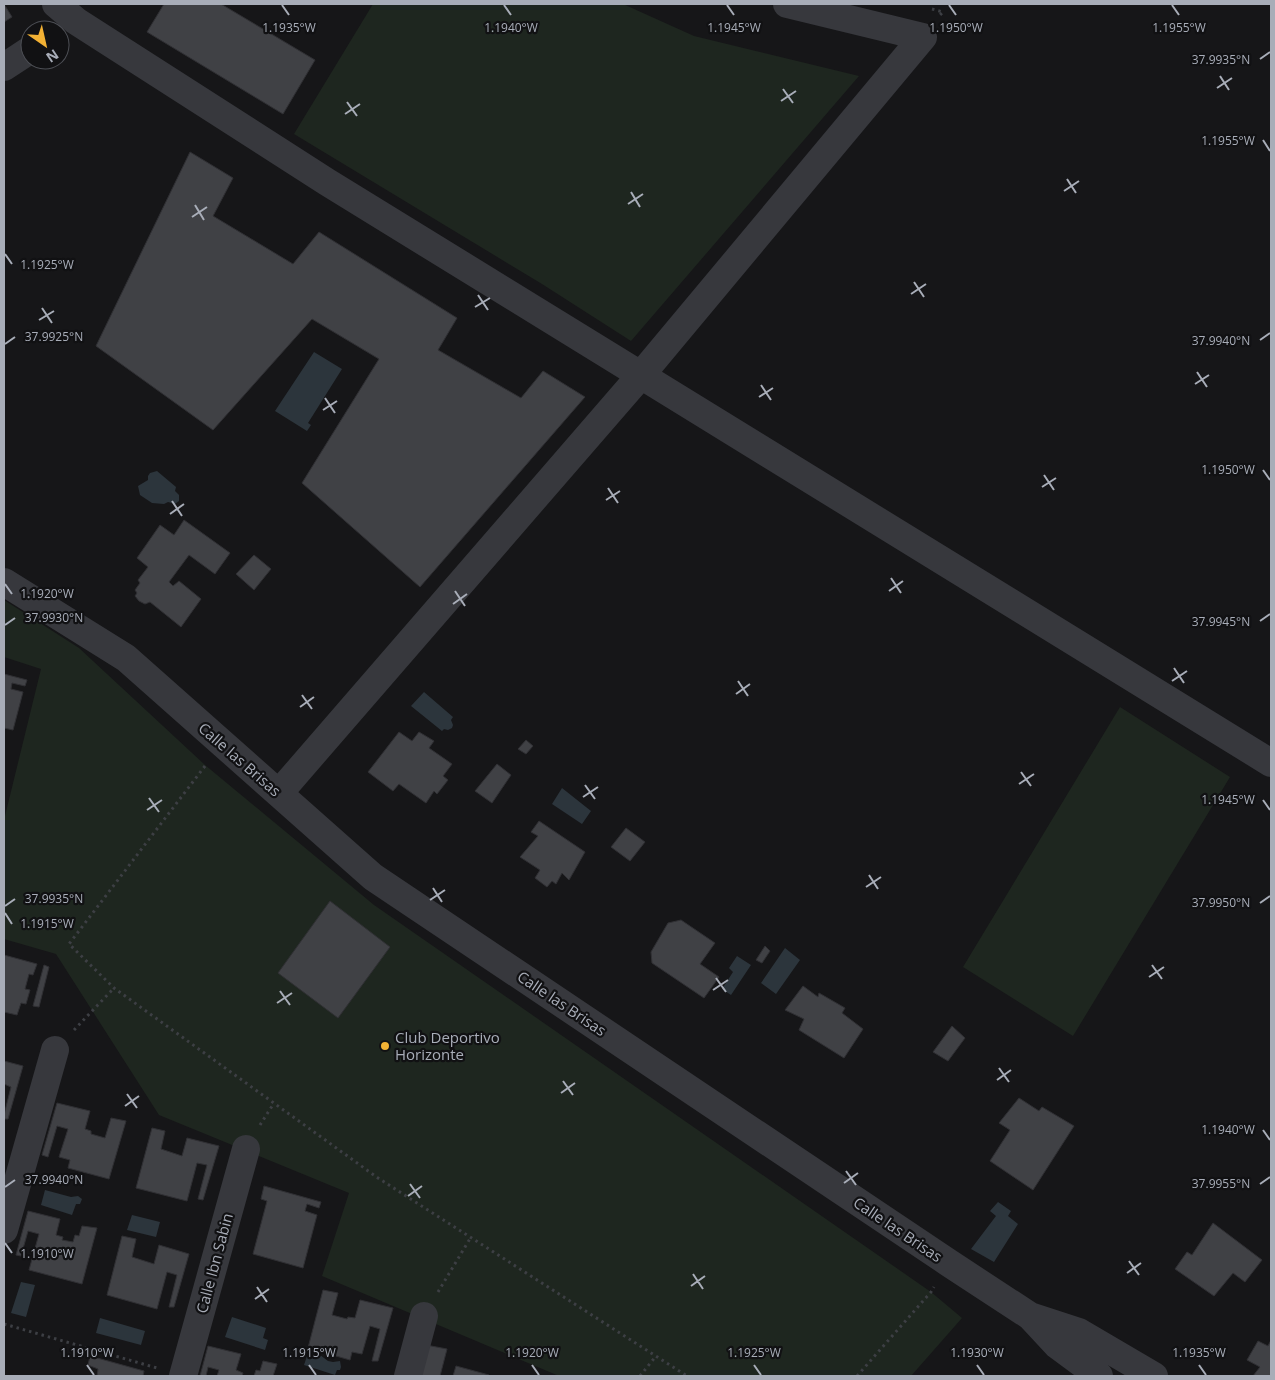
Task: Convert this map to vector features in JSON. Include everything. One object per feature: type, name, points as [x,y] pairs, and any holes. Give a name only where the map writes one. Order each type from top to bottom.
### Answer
[{"type":"street","points":[[279,794],[641,374],[922,37],[787,4]]},
{"type":"street","points":[[70,15],[327,182],[1271,763]]},
{"type":"street","points":[[4,67],[20,57]]},
{"type":"street","name":"Calle las Brisas","points":[[4,582],[126,658],[373,877],[1030,1316],[1078,1332],[1154,1376]]},
{"type":"street","points":[[4,1230],[55,1050]]},
{"type":"street","name":"Calle Ibn Sabin","points":[[183,1376],[246,1149]]},
{"type":"street","points":[[408,1376],[424,1316]]},
{"type":"street","points":[[1030,1316],[1057,1345],[1100,1376]]},
{"type":"path","points":[[206,765],[69,944],[114,988],[378,1178],[687,1376]]},
{"type":"path","points":[[55,1050],[114,988]]},
{"type":"path","points":[[424,1316],[471,1237]]},
{"type":"path","points":[[857,1376],[931,1292],[949,1263]]},
{"type":"path","points":[[4,1324],[183,1376]]},
{"type":"path","points":[[640,1376],[656,1356]]},
{"type":"shaded area","points":[[373,4],[623,4],[694,36],[859,76],[631,341],[542,284],[294,134]]},
{"type":"shaded area","points":[[314,352],[342,369],[308,423],[311,425],[307,431],[275,411]]},
{"type":"shaded area","points":[[157,471],[176,487],[175,491],[179,495],[179,501],[175,504],[168,502],[164,504],[152,503],[140,495],[138,486],[148,480],[150,473]]},
{"type":"shaded area","name":"Club Deportivo Horizonte","points":[[4,600],[79,648],[205,765],[374,905],[931,1292],[962,1318],[911,1376],[559,1376],[322,1276],[349,1193],[159,1115],[56,954],[4,939],[4,820],[41,669],[4,657]]},
{"type":"shaded area","points":[[424,692],[453,717],[451,720],[452,728],[442,731],[411,706]]},
{"type":"shaded area","points":[[1120,707],[1230,777],[1073,1036],[963,967]]},
{"type":"shaded area","points":[[562,788],[591,811],[582,824],[552,804]]},
{"type":"shaded area","points":[[785,948],[800,960],[776,994],[761,983]]},
{"type":"shaded area","points":[[737,956],[751,965],[731,995],[722,989],[733,972],[729,968]]},
{"type":"shaded area","points":[[45,1190],[71,1197],[78,1196],[82,1199],[80,1204],[76,1204],[72,1215],[41,1205]]},
{"type":"shaded area","points":[[998,1202],[1011,1211],[1008,1216],[1018,1224],[994,1262],[971,1249],[996,1216],[990,1211]]},
{"type":"shaded area","points":[[132,1215],[160,1222],[156,1237],[127,1230]]},
{"type":"shaded area","points":[[21,1282],[35,1285],[26,1317],[11,1313]]},
{"type":"shaded area","points":[[232,1317],[266,1328],[263,1338],[268,1340],[265,1350],[225,1337]]},
{"type":"shaded area","points":[[100,1318],[145,1331],[141,1345],[96,1333]]},
{"type":"shaded area","points":[[309,1350],[316,1352],[328,1361],[340,1361],[340,1370],[337,1370],[335,1375],[304,1365]]},
{"type":"building","points":[[4,4],[12,17],[4,22]]},
{"type":"building","points":[[164,4],[221,4],[315,60],[283,114],[147,32]]},
{"type":"building","points":[[190,152],[233,178],[213,216],[293,264],[319,232],[457,318],[438,350],[521,398],[543,371],[585,397],[420,587],[302,483],[379,359],[312,319],[213,430],[96,346]]},
{"type":"building","points":[[184,520],[230,553],[215,574],[189,555],[169,582],[173,586],[179,581],[201,599],[181,627],[150,602],[145,604],[139,601],[135,596],[137,593],[135,590],[140,583],[138,580],[148,567],[137,558],[160,525],[174,535]]},
{"type":"building","points":[[254,555],[271,569],[254,590],[236,574]]},
{"type":"building","points":[[4,674],[27,680],[25,686],[12,683],[11,689],[23,692],[13,730],[4,728]]},
{"type":"building","points":[[399,732],[412,741],[419,732],[434,741],[429,748],[452,764],[443,776],[448,780],[437,794],[434,791],[426,803],[399,784],[393,791],[368,772]]},
{"type":"building","points":[[526,740],[533,746],[526,754],[518,749]]},
{"type":"building","points":[[497,764],[511,775],[492,803],[475,791]]},
{"type":"building","points":[[539,821],[585,852],[569,880],[562,873],[556,884],[552,881],[547,887],[535,878],[540,870],[520,857],[538,836],[531,832]]},
{"type":"building","points":[[626,828],[645,842],[630,861],[611,847]]},
{"type":"building","points":[[330,901],[390,947],[338,1018],[278,973]]},
{"type":"building","points":[[681,920],[715,943],[700,964],[719,977],[704,998],[652,963],[651,952],[668,923]]},
{"type":"building","points":[[765,946],[770,951],[762,963],[756,960]]},
{"type":"building","points":[[4,955],[37,964],[33,975],[29,974],[25,989],[30,990],[26,1004],[21,1003],[17,1015],[4,1012]]},
{"type":"building","points":[[44,965],[49,967],[39,1007],[33,1006]]},
{"type":"building","points":[[803,986],[818,997],[819,993],[845,1008],[842,1013],[863,1029],[844,1058],[799,1030],[804,1019],[785,1010]]},
{"type":"building","points":[[952,1026],[965,1038],[948,1061],[933,1052]]},
{"type":"building","points":[[4,1061],[23,1066],[8,1119],[4,1119],[4,1115],[11,1087],[4,1084]]},
{"type":"building","points":[[1019,1098],[1039,1111],[1042,1107],[1074,1126],[1033,1190],[990,1161],[1010,1130],[999,1123]]},
{"type":"building","points":[[57,1103],[90,1111],[85,1129],[91,1131],[91,1134],[105,1138],[111,1118],[126,1121],[109,1179],[68,1168],[70,1160],[59,1157],[68,1129],[57,1126],[48,1157],[42,1155]]},
{"type":"building","points":[[152,1128],[165,1131],[161,1149],[182,1156],[187,1138],[219,1146],[203,1200],[198,1199],[207,1165],[197,1163],[187,1201],[136,1188]]},
{"type":"building","points":[[264,1186],[321,1202],[319,1208],[307,1204],[305,1211],[317,1215],[303,1268],[253,1254],[267,1201],[261,1199]]},
{"type":"building","points":[[28,1211],[60,1219],[56,1235],[63,1237],[62,1240],[73,1242],[75,1235],[79,1236],[82,1226],[97,1228],[82,1284],[29,1270],[39,1234],[28,1231],[21,1256],[16,1255]]},
{"type":"building","points":[[1213,1223],[1262,1260],[1245,1282],[1233,1273],[1214,1296],[1175,1269],[1187,1252],[1192,1255]]},
{"type":"building","points":[[122,1236],[136,1239],[132,1257],[154,1264],[159,1245],[189,1254],[174,1307],[169,1307],[177,1275],[167,1272],[157,1309],[107,1295]]},
{"type":"building","points":[[323,1290],[338,1293],[332,1315],[347,1319],[348,1317],[355,1318],[360,1300],[393,1308],[378,1361],[372,1361],[380,1329],[370,1326],[362,1354],[352,1352],[350,1360],[308,1348]]},
{"type":"building","points":[[1271,1340],[1271,1376],[1253,1376],[1260,1367],[1247,1360],[1258,1341],[1268,1346]]},
{"type":"building","points":[[426,1345],[447,1349],[440,1376],[418,1376]]},
{"type":"building","points":[[208,1346],[241,1354],[236,1370],[243,1373],[242,1376],[217,1376],[219,1370],[208,1367],[206,1376],[200,1376]]},
{"type":"building","points":[[90,1356],[144,1371],[143,1376],[97,1376],[98,1369],[88,1365]]},
{"type":"building","points":[[263,1361],[277,1364],[273,1376],[254,1376],[256,1370],[260,1371]]},
{"type":"building","points":[[456,1366],[489,1375],[453,1376]]},
{"type":"place","name":"Club Deportivo Horizonte","points":[[385,1046]]}]
